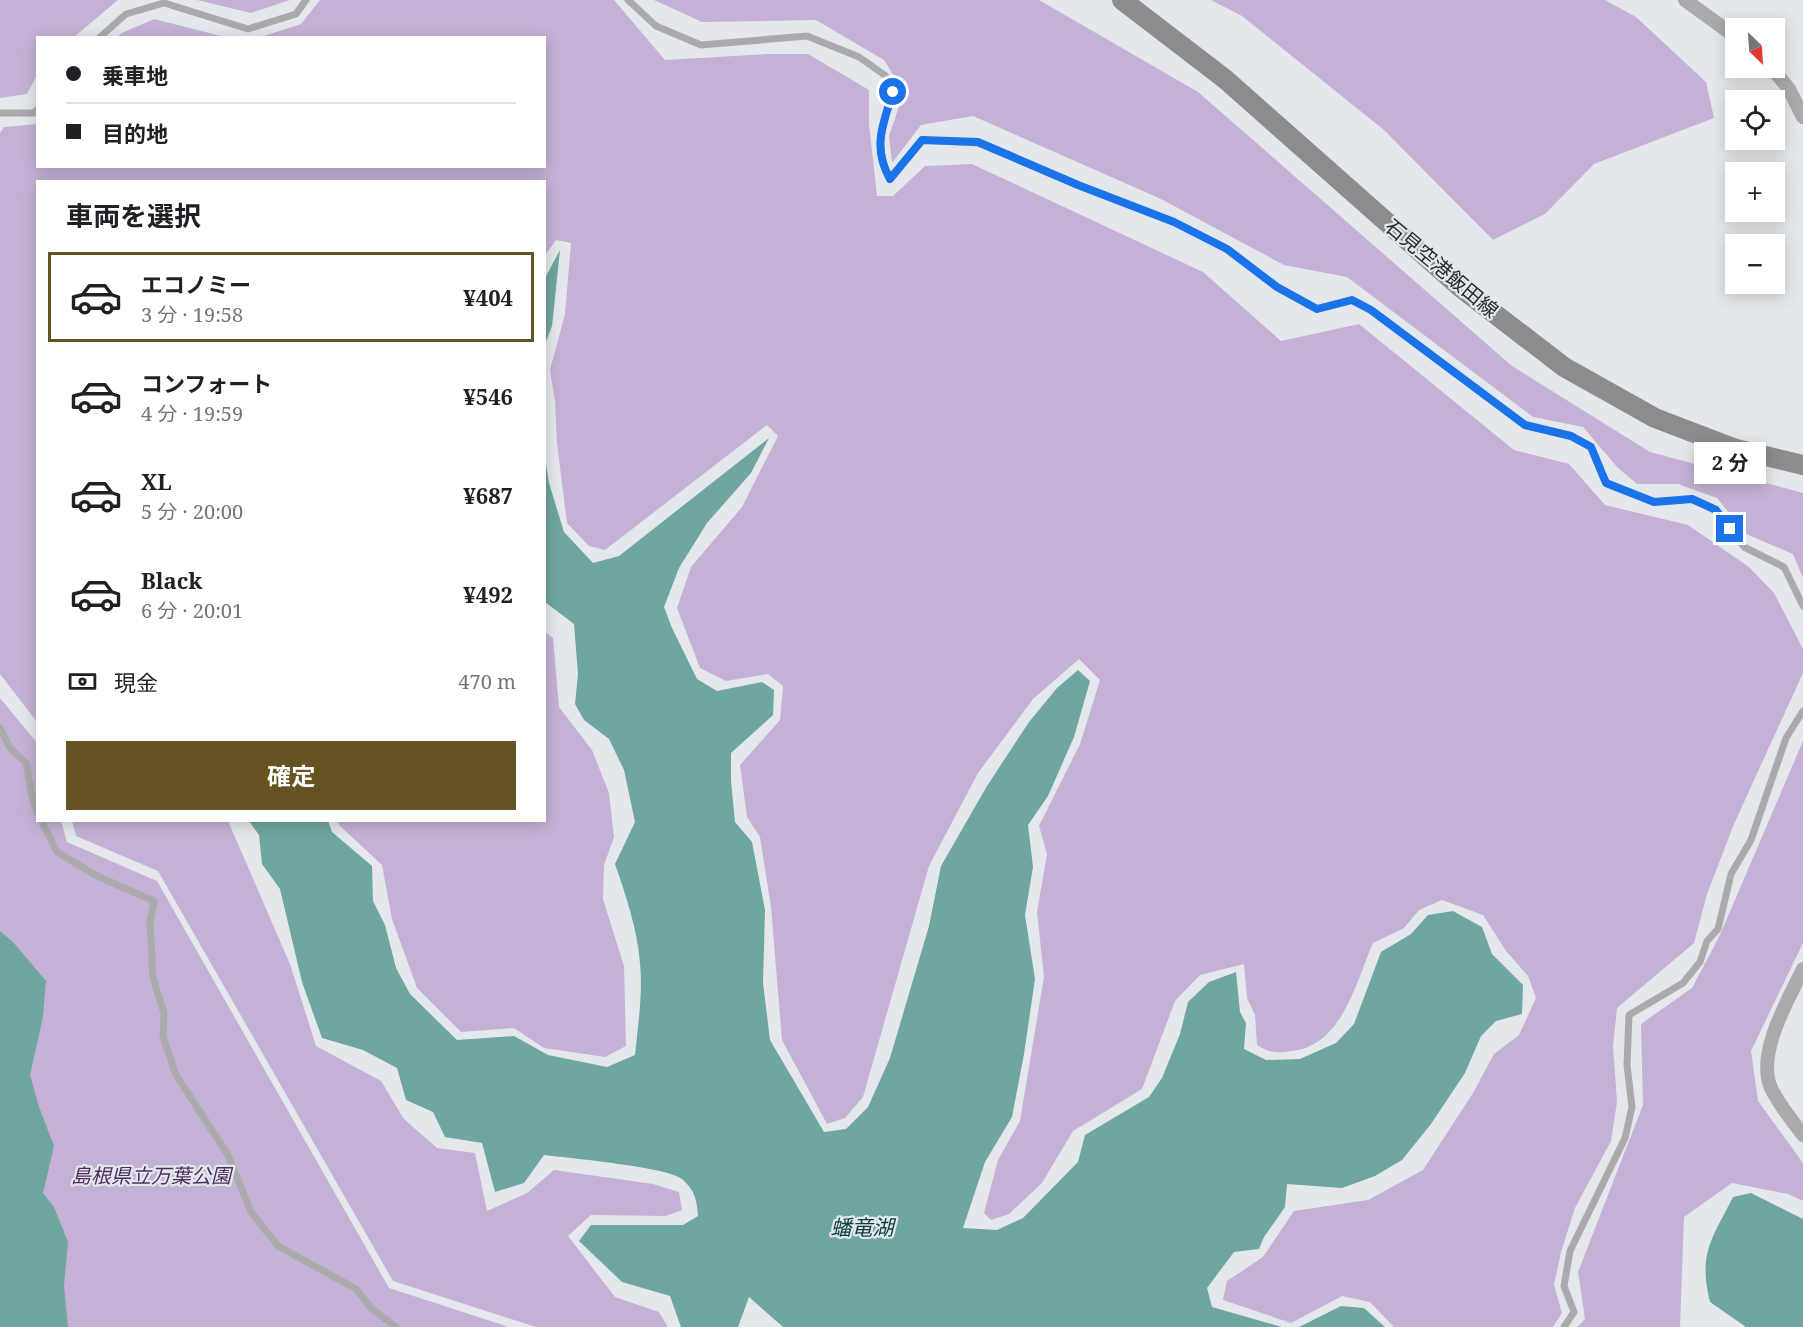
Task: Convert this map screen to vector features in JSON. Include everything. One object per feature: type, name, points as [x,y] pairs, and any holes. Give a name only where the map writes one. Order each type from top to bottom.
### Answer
[{"type":"main road","name":"石見空港飯田線","points":[[1122,0],[1226,79],[1460,287],[1564,367],[1655,418],[1736,449],[1803,465]]},
{"type":"street","points":[[1685,0],[1725,29]]},
{"type":"street","points":[[1780,78],[1789,89],[1803,117]]},
{"type":"street","points":[[1803,969],[1769,1047],[1767,1071],[1771,1088],[1803,1135]]},
{"type":"lane","points":[[101,36],[126,14],[164,3],[248,29],[296,14],[306,0]]},
{"type":"lane","points":[[628,0],[656,26],[701,45],[807,36],[859,57],[885,76],[893,92],[879,136],[884,169],[890,179],[922,140],[978,142],[1078,185],[1174,222],[1227,249],[1277,287],[1317,309],[1352,300],[1390,324],[1525,425],[1571,436],[1591,447],[1606,483],[1654,502],[1692,499],[1716,510],[1744,547],[1784,567],[1803,606]]},
{"type":"lane","points":[[0,113],[34,113],[36,110]]},
{"type":"lane","points":[[1564,1327],[1574,1312],[1564,1286],[1570,1251],[1624,1138],[1632,1107],[1627,1065],[1629,1015],[1683,983],[1700,962],[1707,941],[1718,929],[1731,873],[1751,840],[1786,738],[1803,711]]},
{"type":"lane","points":[[0,728],[10,747],[26,763],[36,808]]},
{"type":"lane","points":[[42,822],[57,852],[97,876],[154,901],[150,923],[153,978],[164,1013],[163,1036],[176,1075],[228,1155],[251,1212],[278,1246],[356,1289],[371,1308],[396,1327]]},
{"type":"green space","points":[[0,0],[118,0],[75,36],[36,36],[36,77],[27,94],[0,98]]},
{"type":"green space","points":[[197,0],[290,0],[251,13]]},
{"type":"green space","points":[[320,0],[614,0],[665,60],[808,54],[869,90],[869,124],[877,196],[893,196],[925,166],[972,164],[1203,272],[1281,341],[1359,324],[1514,450],[1569,464],[1605,505],[1688,525],[1749,567],[1774,593],[1803,649],[1803,673],[1734,824],[1707,894],[1694,943],[1617,1008],[1613,1046],[1617,1102],[1611,1141],[1575,1208],[1561,1252],[1554,1285],[1562,1313],[1553,1327],[1394,1327],[1370,1302],[1342,1296],[1291,1323],[1223,1300],[1227,1281],[1263,1257],[1294,1211],[1368,1200],[1423,1170],[1473,1093],[1494,1054],[1519,1035],[1536,998],[1528,976],[1506,951],[1483,915],[1442,900],[1419,910],[1404,928],[1373,943],[1345,1010],[1323,1038],[1309,1047],[1277,1052],[1257,1045],[1255,1015],[1247,998],[1244,964],[1200,975],[1175,1001],[1142,1089],[1073,1131],[1042,1183],[1009,1214],[991,1220],[984,1213],[998,1160],[1020,1121],[1044,977],[1037,912],[1047,854],[1039,826],[1080,744],[1100,680],[1079,659],[1033,699],[978,773],[929,866],[863,1097],[845,1118],[827,1124],[782,1040],[771,907],[760,837],[747,817],[740,765],[780,720],[783,686],[768,674],[726,681],[700,668],[677,608],[691,567],[742,507],[778,436],[767,425],[605,550],[589,546],[567,523],[550,370],[565,314],[571,243],[556,240],[546,254],[546,180],[36,180],[36,721],[0,674],[0,133],[4,127],[36,124],[36,168],[546,168],[546,36],[264,36],[301,24]]},
{"type":"green space","points":[[654,0],[1039,0],[1198,92],[1512,366],[1650,452],[1803,493],[1803,578],[1793,554],[1746,534],[1717,498],[1678,484],[1637,484],[1618,468],[1583,427],[1533,417],[1347,277],[1284,265],[1161,199],[973,116],[921,125],[892,163],[889,136],[904,92],[884,60],[816,20],[702,22]]},
{"type":"green space","points":[[1211,0],[1605,0],[1636,17],[1706,82],[1714,118],[1594,164],[1545,214],[1493,240],[1384,130],[1242,16]]},
{"type":"green space","points":[[154,19],[221,36],[118,36]]},
{"type":"green space","points":[[546,633],[553,638],[559,707],[592,750],[609,793],[614,837],[604,865],[603,899],[624,966],[626,1046],[605,1057],[544,1048],[514,1028],[461,1032],[417,988],[392,919],[382,865],[338,822],[546,822]]},
{"type":"green space","name":"島根県立万葉公園","points":[[0,698],[36,742],[36,822],[61,822],[67,842],[157,881],[389,1288],[509,1327],[0,1327]]},
{"type":"green space","points":[[1803,741],[1803,943],[1751,1051],[1758,1101],[1803,1163],[1803,1201],[1788,1194],[1732,1183],[1684,1217],[1680,1327],[1577,1327],[1585,1319],[1578,1272],[1643,1105],[1641,1024],[1692,988],[1719,937]]},
{"type":"green space","points":[[72,822],[228,822],[290,964],[316,1046],[381,1081],[404,1119],[437,1148],[475,1153],[487,1211],[527,1193],[554,1170],[653,1184],[679,1192],[682,1210],[666,1216],[591,1215],[568,1236],[615,1297],[659,1312],[668,1327],[536,1327],[393,1281],[158,871],[76,836]]},
{"type":"water","points":[[560,250],[552,326],[546,341],[546,276]]},
{"type":"water","name":"蟠竜湖","points":[[769,438],[751,473],[707,523],[679,568],[664,607],[697,679],[717,691],[762,682],[774,690],[773,715],[731,753],[735,822],[752,842],[765,910],[763,983],[770,1040],[824,1132],[846,1129],[868,1107],[890,1058],[929,926],[941,866],[987,786],[1029,722],[1057,688],[1078,670],[1090,681],[1074,737],[1048,796],[1028,825],[1033,867],[1025,915],[1035,979],[1024,1054],[1012,1117],[985,1162],[963,1228],[997,1230],[1023,1218],[1078,1162],[1085,1135],[1149,1097],[1162,1078],[1180,1034],[1188,1002],[1209,982],[1236,972],[1240,1012],[1246,1023],[1244,1049],[1266,1060],[1300,1059],[1336,1043],[1354,1024],[1381,952],[1411,934],[1428,915],[1453,911],[1482,927],[1492,954],[1523,985],[1522,1014],[1496,1021],[1481,1036],[1465,1073],[1431,1124],[1402,1160],[1375,1176],[1342,1188],[1287,1184],[1285,1207],[1264,1237],[1259,1249],[1234,1252],[1207,1288],[1212,1307],[1282,1327],[783,1327],[749,1297],[738,1327],[681,1327],[670,1296],[622,1282],[579,1241],[591,1225],[683,1225],[698,1216],[694,1196],[690,1187],[682,1179],[638,1167],[544,1155],[524,1183],[495,1192],[482,1143],[445,1137],[433,1112],[406,1100],[397,1068],[363,1050],[322,1038],[302,982],[280,889],[262,864],[259,835],[250,822],[328,822],[332,832],[372,866],[373,901],[385,925],[396,968],[410,994],[457,1040],[514,1036],[548,1055],[607,1067],[635,1055],[641,997],[639,950],[634,925],[615,864],[635,822],[624,770],[609,739],[584,720],[575,704],[578,674],[574,624],[546,603],[546,464],[549,483],[564,532],[593,563],[619,556]]},
{"type":"water","points":[[0,931],[13,942],[46,981],[43,1017],[30,1075],[54,1146],[43,1193],[54,1207],[68,1242],[64,1286],[68,1327],[0,1327]]},
{"type":"water","points":[[1751,1193],[1803,1219],[1803,1327],[1746,1327],[1710,1302],[1706,1258],[1713,1236],[1733,1197]]},
{"type":"water","points":[[1341,1306],[1364,1308],[1385,1327],[1299,1327]]},
{"type":"route","points":[[893,92],[879,136],[884,169],[890,179],[922,140],[978,142],[1078,185],[1174,222],[1227,249],[1277,287],[1317,309],[1352,300],[1371,310],[1525,425],[1571,436],[1591,447],[1606,483],[1654,502],[1692,499],[1716,510],[1730,529]]}]
